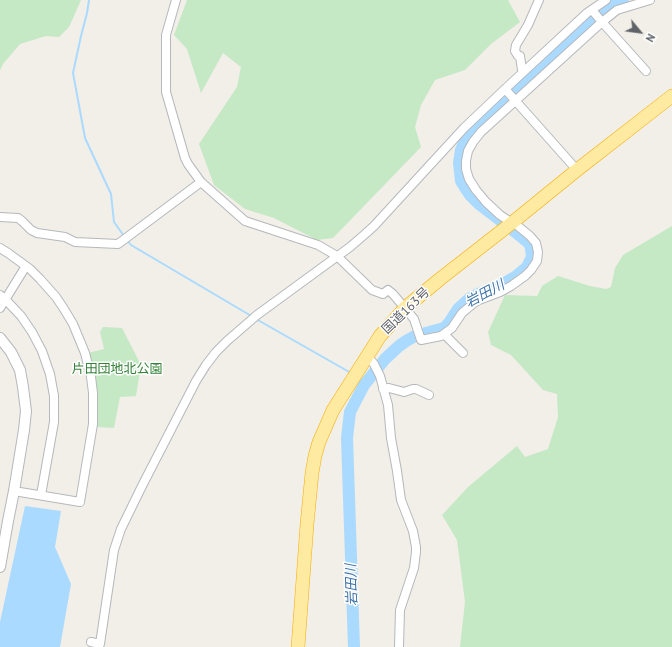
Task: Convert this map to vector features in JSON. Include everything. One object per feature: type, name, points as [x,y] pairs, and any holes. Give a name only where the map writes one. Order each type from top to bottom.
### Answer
[{"type":"highway","name":"国道163号","points":[[298,647],[312,473],[315,456],[319,442],[333,410],[370,360],[380,336],[405,308],[440,279],[672,96]]},
{"type":"street","points":[[176,0],[166,35],[166,92],[188,164],[201,182],[245,221],[318,245],[337,256],[372,290],[383,294],[388,290],[414,319],[421,340],[441,336],[452,328],[462,313],[470,305],[511,286],[525,276],[535,265],[537,256],[536,243],[530,236],[510,225],[491,208],[469,179],[466,161],[470,147],[475,138],[601,21],[617,10],[650,0]]},
{"type":"street","points":[[523,72],[520,56],[518,56],[515,51],[516,45],[528,25],[539,0]]},
{"type":"street","points":[[91,642],[100,644],[114,550],[121,529],[196,381],[216,352],[248,322],[350,247],[374,226],[464,128],[587,13],[593,11],[602,1]]},
{"type":"street","points":[[593,11],[646,71]]},
{"type":"street","points":[[506,89],[577,170]]},
{"type":"street","points":[[0,217],[18,218],[36,233],[65,237],[75,242],[118,244],[201,182]]},
{"type":"street","points":[[0,248],[26,266],[56,297],[73,324],[88,362],[94,393],[94,424],[80,502],[14,491]]},
{"type":"street","points":[[0,308],[3,297],[26,266]]},
{"type":"street","points":[[3,297],[21,316],[32,332],[42,351],[50,374],[54,396],[54,422],[41,495]]},
{"type":"street","points":[[444,334],[463,353]]},
{"type":"street","points":[[0,338],[20,370],[26,411],[14,491],[4,520],[0,567]]},
{"type":"street","points":[[370,360],[380,376],[388,405],[391,438],[401,500],[413,531],[416,546],[416,560],[400,610],[399,647]]},
{"type":"street","points":[[383,389],[389,388],[404,392],[413,388],[429,396]]},
{"type":"green space","points":[[0,0],[81,0],[69,27],[59,37],[46,36],[20,44],[3,64],[0,70]]},
{"type":"green space","points":[[187,0],[508,0],[520,22],[491,44],[465,70],[435,80],[421,105],[415,127],[421,147],[333,238],[317,240],[274,218],[245,209],[214,185],[199,144],[237,87],[241,67],[223,53],[201,93],[187,49],[174,35]]},
{"type":"green space","points":[[672,226],[672,647],[460,647],[465,602],[457,540],[442,515],[468,487],[517,446],[525,457],[548,449],[558,417],[557,394],[543,390],[511,355],[491,345],[488,332],[505,295],[537,296],[542,286],[558,276],[590,286],[606,289],[611,287],[615,268],[623,255]]},
{"type":"green space","name":"片田団地北公園","points":[[103,327],[122,328],[141,365],[136,396],[120,397],[114,428],[97,427],[96,394],[88,353],[104,349],[100,332]]},
{"type":"water","points":[[25,506],[61,511],[55,547],[71,584],[60,647],[0,647],[0,622]]},
{"type":"waterway","points":[[89,0],[73,73],[85,138],[111,194],[114,222],[124,236]]},
{"type":"waterway","name":"岩田川","points":[[354,647],[347,438],[350,412],[364,385],[385,359],[399,346],[415,336],[444,328],[458,309],[469,299],[508,281],[527,267],[532,257],[529,243],[479,204],[470,195],[461,181],[459,163],[461,150],[467,136],[472,130],[594,18],[623,0]]},
{"type":"waterway","points":[[127,240],[131,245],[253,317]]},
{"type":"waterway","points":[[256,319],[351,373]]},
{"type":"waterway","name":"岩田川","points":[[359,380],[364,385]]}]
